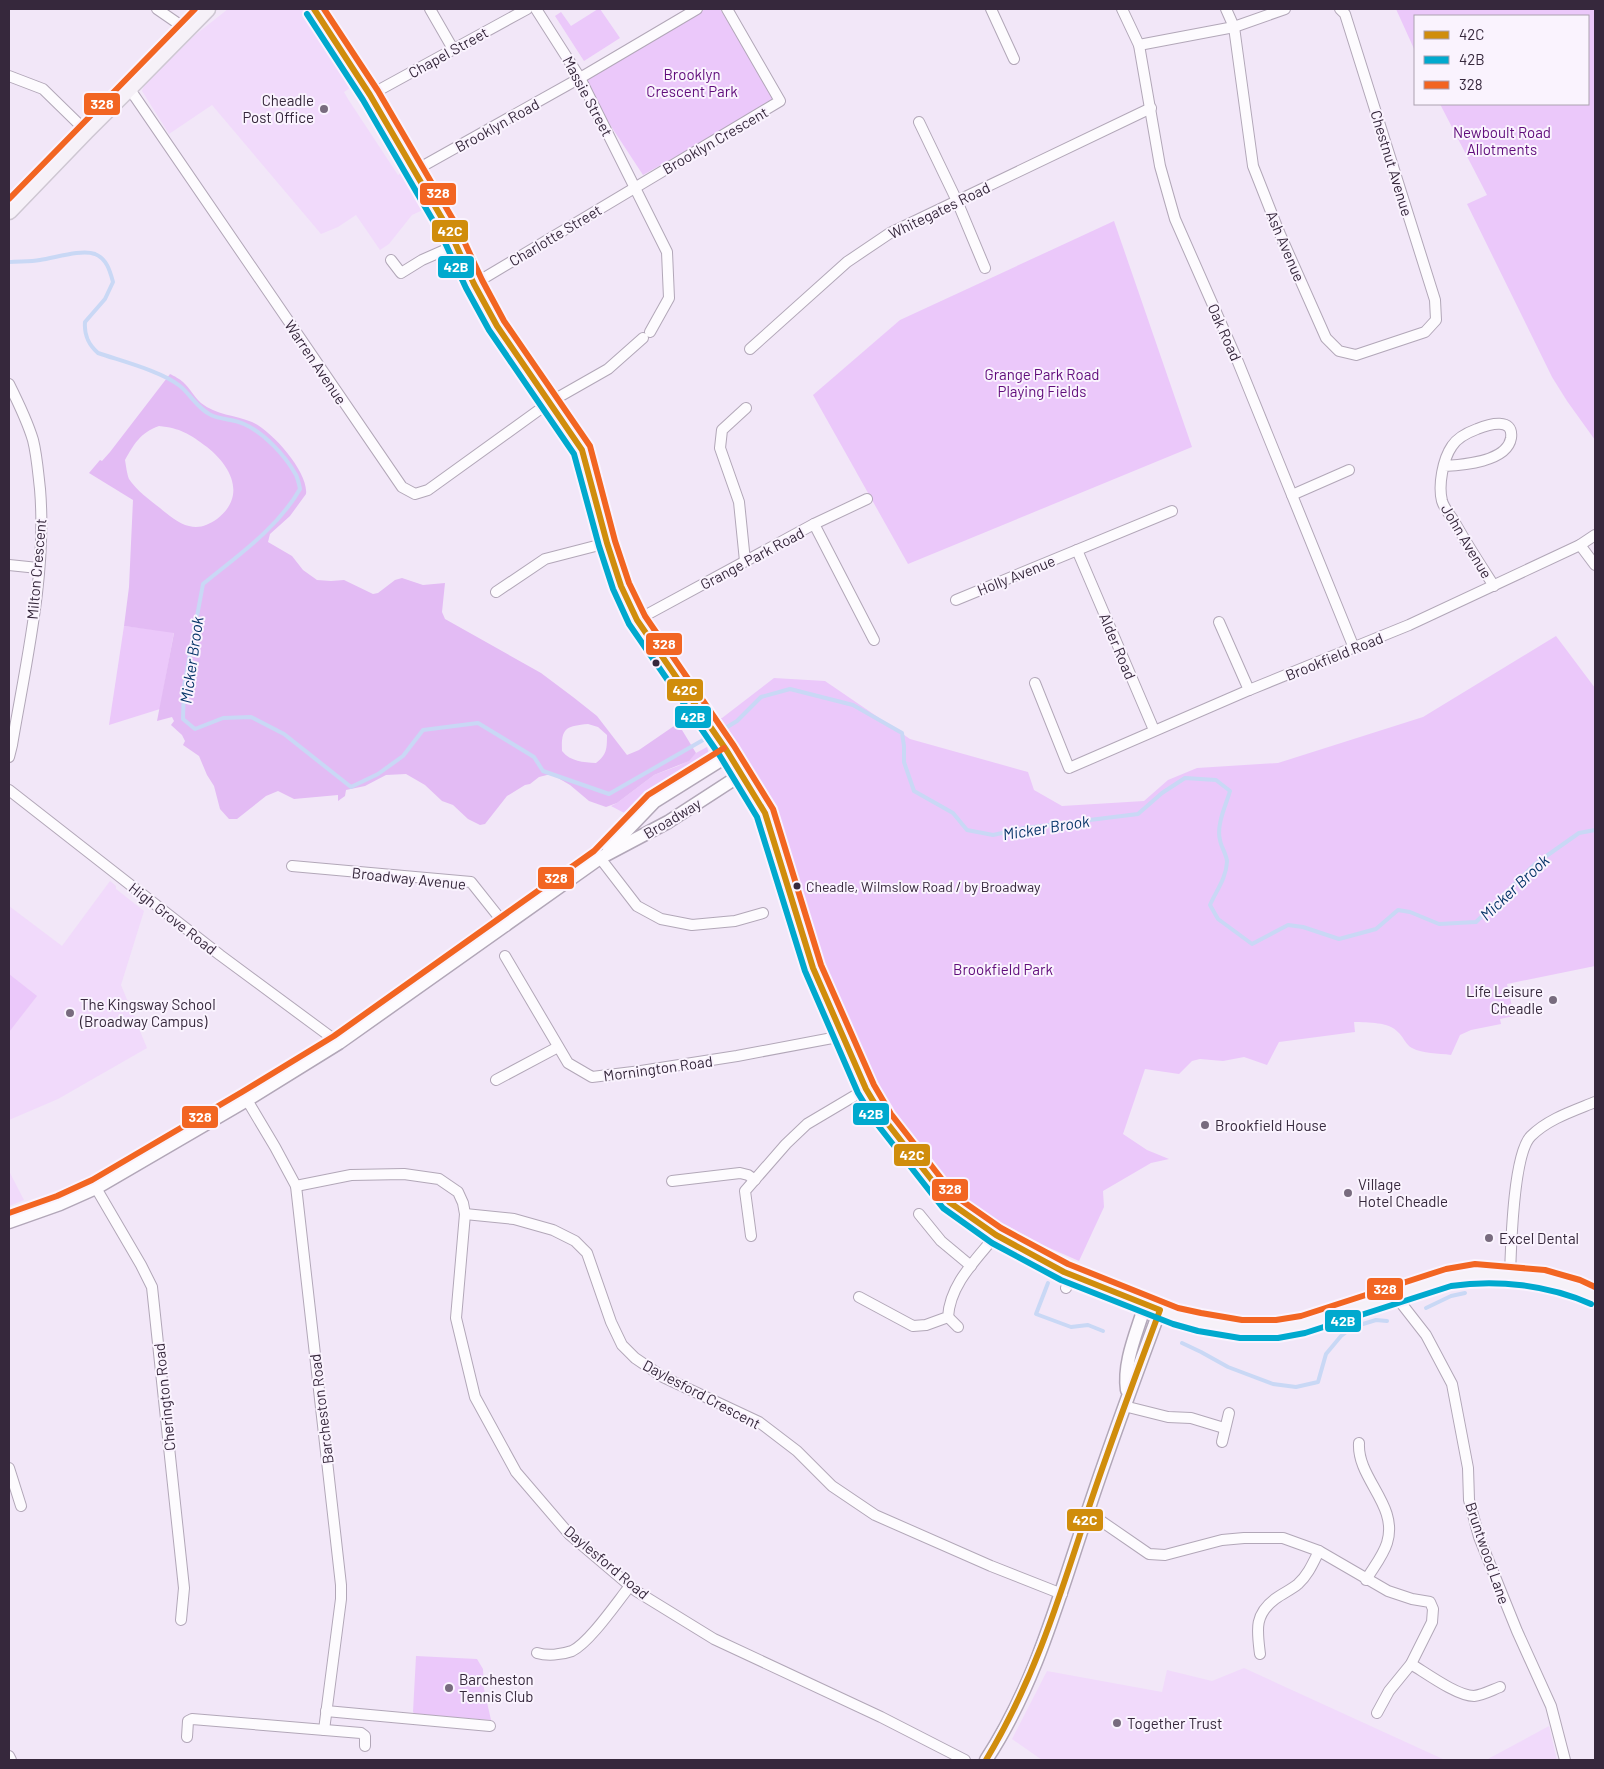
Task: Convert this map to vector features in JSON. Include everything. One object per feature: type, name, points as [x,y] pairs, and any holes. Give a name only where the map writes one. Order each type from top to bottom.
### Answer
[{"type":"main road","points":[[9,211],[86,130],[207,9]]},
{"type":"main road","points":[[314,9],[370,95],[450,232],[474,284],[497,326],[582,450],[621,586],[637,620],[742,774],[765,813],[813,968],[866,1089],[884,1119],[949,1202],[1069,1282],[1198,1322],[1241,1329],[1277,1329],[1328,1316],[1450,1277],[1476,1272],[1543,1279],[1577,1288],[1595,1296]]},
{"type":"street","points":[[157,9],[186,29]]},
{"type":"street","points":[[430,9],[453,48]]},
{"type":"street","name":"Chapel Street","points":[[370,95],[526,9]]},
{"type":"street","name":"Massie Street","points":[[536,9],[580,78],[667,252],[669,298],[647,335]]},
{"type":"street","points":[[580,78],[697,9]]},
{"type":"street","name":"Brooklyn Crescent","points":[[635,187],[780,101],[727,9]]},
{"type":"street","points":[[990,9],[1014,59]]},
{"type":"street","name":"Oak Road","points":[[1122,9],[1140,46],[1160,166],[1175,219],[1238,362],[1354,648]]},
{"type":"street","name":"Ash Avenue","points":[[1226,9],[1234,27],[1253,166],[1279,232],[1326,338],[1339,352],[1356,355],[1424,332],[1436,320]]},
{"type":"street","points":[[1140,46],[1234,27],[1285,9]]},
{"type":"street","name":"Chestnut Avenue","points":[[1340,9],[1345,14],[1435,300],[1436,320]]},
{"type":"street","points":[[9,76],[43,89],[86,130]]},
{"type":"street","name":"Brooklyn Road","points":[[414,171],[580,78]]},
{"type":"street","name":"Warren Avenue","points":[[130,88],[402,487],[415,494],[428,490],[550,402],[608,369],[647,335]]},
{"type":"street","name":"Whitegates Road","points":[[750,349],[847,262],[890,233],[1151,108]]},
{"type":"street","points":[[919,122],[957,201],[985,268]]},
{"type":"street","name":"Charlotte Street","points":[[474,284],[635,187]]},
{"type":"street","points":[[391,260],[401,273],[422,260],[456,245]]},
{"type":"street","name":"Milton Crescent","points":[[9,384],[22,410],[32,439],[37,460],[41,504],[38,568],[26,662],[9,757]]},
{"type":"street","points":[[746,408],[722,430],[720,448],[739,502],[746,561]]},
{"type":"street","name":"John Avenue","points":[[1444,466],[1474,463],[1503,451],[1511,441],[1511,432],[1507,425],[1500,423],[1482,426],[1468,432],[1452,445],[1444,466],[1440,478],[1442,501],[1494,586]]},
{"type":"street","points":[[1292,495],[1349,470]]},
{"type":"street","name":"Grange Park Road","points":[[637,620],[814,524],[867,499]]},
{"type":"street","name":"Holly Avenue","points":[[956,600],[1172,511]]},
{"type":"street","points":[[814,524],[874,640]]},
{"type":"street","name":"Brookfield Road","points":[[1035,683],[1069,768],[1154,730],[1417,621],[1494,586],[1595,535]]},
{"type":"street","points":[[496,592],[545,559],[607,542]]},
{"type":"street","points":[[1580,544],[1595,566]]},
{"type":"street","name":"Alder Road","points":[[1077,550],[1154,730]]},
{"type":"street","points":[[9,566],[38,568]]},
{"type":"street","points":[[1219,622],[1249,690]]},
{"type":"street","name":"Broadway","points":[[600,858],[654,802],[726,750]]},
{"type":"street","name":"Broadway","points":[[9,1222],[60,1204],[96,1188],[247,1100],[339,1043],[600,858],[668,822],[742,774]]},
{"type":"street","name":"High Grove Road","points":[[9,790],[220,955],[339,1043]]},
{"type":"street","points":[[600,858],[637,906],[661,919],[692,925],[735,921],[763,913]]},
{"type":"street","name":"Broadway Avenue","points":[[292,866],[471,882],[506,926]]},
{"type":"street","name":"Mornington Road","points":[[505,956],[568,1063],[592,1077],[737,1056],[843,1036]]},
{"type":"street","points":[[496,1080],[558,1047]]},
{"type":"street","points":[[751,1236],[745,1191],[786,1144],[807,1124],[866,1089]]},
{"type":"street","name":"Barcheston Road","points":[[247,1100],[296,1186],[342,1585],[324,1730]]},
{"type":"street","points":[[1510,1275],[1517,1179],[1523,1147],[1530,1137],[1541,1128],[1595,1102]]},
{"type":"street","points":[[672,1181],[740,1173],[748,1175],[755,1180]]},
{"type":"street","name":"Daylesford Road","points":[[296,1186],[352,1175],[404,1174],[439,1179],[458,1192],[465,1214],[456,1318],[475,1397],[516,1472],[570,1535],[630,1586],[714,1639],[881,1717],[964,1760]]},
{"type":"street","name":"Cherington Road","points":[[96,1188],[152,1287],[184,1588],[181,1620]]},
{"type":"street","name":"Daylesford Crescent","points":[[465,1214],[514,1219],[553,1230],[575,1241],[586,1253],[611,1322],[622,1345],[635,1358],[664,1376],[759,1422],[797,1451],[832,1486],[875,1515],[1062,1594]]},
{"type":"street","points":[[919,1214],[941,1241],[971,1266]]},
{"type":"street","points":[[948,1317],[951,1295],[996,1235]]},
{"type":"street","name":"Bruntwood Lane","points":[[1394,1294],[1426,1335],[1452,1384],[1468,1468],[1468,1500],[1480,1537],[1517,1631],[1550,1706],[1566,1760]]},
{"type":"street","points":[[859,1297],[913,1326],[926,1325],[948,1317]]},
{"type":"street","points":[[986,1760],[1001,1736],[1033,1669],[1062,1594],[1126,1401],[1125,1378],[1130,1353],[1152,1308]]},
{"type":"street","points":[[948,1317],[958,1326]]},
{"type":"street","points":[[1126,1401],[1168,1417],[1191,1418],[1224,1428]]},
{"type":"street","points":[[1222,1442],[1229,1413]]},
{"type":"street","points":[[1359,1443],[1359,1459],[1382,1500],[1390,1532],[1383,1553],[1366,1580]]},
{"type":"street","points":[[9,1468],[21,1506]]},
{"type":"street","points":[[1088,1512],[1150,1554],[1165,1555],[1222,1540],[1283,1538],[1319,1551],[1366,1580],[1388,1591],[1412,1599],[1430,1602],[1434,1609],[1432,1622],[1411,1664],[1389,1691],[1376,1714]]},
{"type":"street","points":[[1260,1654],[1257,1629],[1259,1618],[1266,1607],[1276,1598],[1300,1583],[1310,1570],[1319,1551]]},
{"type":"street","points":[[537,1653],[546,1655],[572,1650],[594,1630],[630,1586]]},
{"type":"street","points":[[1411,1664],[1441,1684],[1465,1694],[1474,1696],[1500,1687]]},
{"type":"street","points":[[326,1711],[490,1726]]},
{"type":"street","points":[[187,1737],[188,1722],[192,1719],[362,1733],[366,1736],[365,1746]]},
{"type":"street","points":[[9,1756],[11,1760]]},
{"type":"shaded area","points":[[228,9],[303,9],[353,86],[344,92],[348,99],[398,175],[405,171],[425,209],[412,215],[389,244],[380,250],[356,215],[338,227],[321,234],[212,105],[169,134],[142,91],[144,86],[195,35]]},
{"type":"shaded area","points":[[170,374],[183,382],[199,401],[207,407],[260,426],[278,442],[295,464],[302,475],[306,494],[290,516],[270,534],[268,542],[292,556],[303,570],[317,580],[344,580],[373,594],[378,593],[395,580],[402,578],[423,585],[445,583],[442,612],[445,619],[541,673],[597,716],[627,755],[639,750],[674,726],[682,730],[696,753],[689,761],[654,775],[617,803],[606,807],[589,801],[570,785],[553,775],[539,777],[507,796],[485,824],[480,825],[468,819],[453,805],[442,801],[425,785],[406,774],[386,775],[365,786],[346,790],[345,796],[338,801],[338,795],[294,799],[278,791],[266,796],[237,819],[229,819],[220,809],[214,786],[199,756],[183,745],[185,741],[182,735],[171,725],[174,721],[172,717],[157,721],[174,633],[124,626],[129,587],[133,500],[89,473],[110,452]],"holes":[[[159,426],[179,430],[195,439],[216,455],[229,472],[233,491],[231,501],[226,510],[217,519],[203,526],[196,527],[181,523],[143,495],[129,479],[125,460],[131,449],[147,432]],[[588,724],[598,727],[607,735],[606,751],[596,763],[573,759],[562,751],[563,737],[566,730],[570,727]]]},
{"type":"shaded area","name":"The Kingsway School (Broadway Campus)","points":[[110,881],[116,886],[116,889],[144,911],[121,985],[147,1048],[58,1099],[9,1120],[9,906],[62,946]]},
{"type":"shaded area","points":[[9,1171],[24,1200],[9,1206]]},
{"type":"shaded area","points":[[1244,1668],[1445,1760],[1042,1760],[1012,1739],[1047,1671],[1162,1692],[1167,1670],[1212,1681]]},
{"type":"shaded area","points":[[1549,1726],[1557,1760],[1486,1760]]},
{"type":"green space","points":[[600,9],[620,38],[584,61],[555,16],[561,12],[571,26]]},
{"type":"green space","name":"Brooklyn Crescent Park","points":[[705,9],[720,9],[776,100],[643,175],[582,82]]},
{"type":"green space","name":"Newboult Road Allotments","points":[[1396,9],[1595,9],[1595,440],[1552,377],[1467,204],[1487,195],[1441,105],[1589,105],[1589,15],[1414,15],[1414,49]]},
{"type":"green space","name":"Grange Park Road Playing Fields","points":[[1114,221],[1192,447],[908,564],[813,395],[900,320]]},
{"type":"green space","points":[[124,626],[174,632],[160,709],[109,725]]},
{"type":"green space","name":"Brookfield Park","points":[[1556,636],[1595,688],[1595,966],[1507,984],[1514,1016],[1500,1019],[1501,1024],[1471,1030],[1460,1035],[1451,1055],[1416,1050],[1408,1045],[1395,1029],[1389,1026],[1378,1023],[1354,1022],[1355,1032],[1279,1042],[1267,1065],[1244,1057],[1223,1061],[1200,1059],[1192,1061],[1179,1074],[1145,1069],[1123,1134],[1147,1150],[1169,1159],[1151,1163],[1103,1191],[1104,1207],[1079,1261],[1045,1246],[1006,1225],[949,1202],[866,1089],[813,968],[765,813],[703,717],[722,718],[774,678],[825,681],[910,739],[1028,772],[1034,790],[1062,806],[1144,801],[1168,780],[1197,768],[1278,763],[1423,717]]},
{"type":"green space","points":[[707,747],[709,754],[706,761],[630,816],[611,806],[654,775],[688,761],[696,753]]},
{"type":"green space","points":[[9,974],[37,996],[9,1032]]},
{"type":"green space","name":"Barcheston Tennis Club","points":[[416,1656],[477,1659],[483,1669],[484,1689],[491,1720],[415,1714],[413,1712]]},
{"type":"waterway","name":"Micker Brook","points":[[9,262],[36,261],[68,254],[89,253],[99,256],[107,266],[113,282],[105,299],[85,322],[86,335],[89,343],[95,350],[98,353],[140,367],[172,381],[188,393],[198,406],[215,417],[240,422],[252,428],[280,452],[297,477],[300,489],[280,517],[256,541],[203,584],[184,686],[183,719],[195,729],[223,718],[251,717],[284,734],[351,787],[378,774],[403,756],[423,730],[478,723],[534,757],[543,771],[609,794],[710,736]]},
{"type":"waterway","name":"Micker Brook","points":[[719,732],[737,721],[761,697],[790,689],[853,705],[902,733],[904,762],[914,791],[953,813],[967,830],[993,835],[1025,828],[1138,814],[1162,793],[1185,778],[1216,780],[1230,791],[1219,828],[1227,862],[1223,879],[1210,905],[1218,919],[1252,944],[1288,925],[1303,927],[1339,939],[1376,929],[1398,910],[1410,912],[1439,924],[1476,922],[1535,864],[1579,833],[1595,830]]},
{"type":"waterway","points":[[1048,1283],[1036,1314],[1071,1327],[1088,1325],[1103,1331]]},
{"type":"waterway","points":[[1426,1308],[1451,1296],[1465,1293]]},
{"type":"waterway","points":[[1182,1343],[1228,1367],[1273,1384],[1296,1387],[1318,1382],[1326,1354],[1341,1336],[1353,1327],[1376,1320],[1387,1321]]},
{"type":"transit line","name":"328","points":[[9,199],[195,9]]},
{"type":"transit line","name":"42C","points":[[314,9],[370,95],[450,232],[474,284],[497,326],[582,450],[607,543],[621,586],[637,620],[727,751],[765,813],[813,968],[866,1089],[884,1119],[949,1202],[996,1235],[1064,1272],[1160,1310],[1106,1458],[1045,1636],[1019,1699],[986,1760]]},
{"type":"transit line","name":"328","points":[[324,9],[378,91],[458,228],[482,280],[504,321],[590,446],[615,541],[629,583],[645,616],[734,746],[773,809],[821,965],[874,1085],[891,1114],[955,1196],[1001,1228],[1068,1264],[1178,1308],[1242,1320],[1276,1320],[1301,1316],[1446,1269],[1475,1264],[1545,1270],[1580,1280],[1595,1287]]},
{"type":"transit line","name":"42B","points":[[307,14],[363,100],[442,236],[466,288],[489,330],[574,454],[599,546],[613,589],[629,624],[720,756],[757,817],[805,971],[858,1093],[877,1124],[943,1208],[992,1243],[1061,1280],[1173,1324],[1198,1331],[1240,1338],[1278,1338],[1305,1333],[1451,1286],[1468,1284],[1522,1285],[1557,1292],[1591,1304]]},
{"type":"transit line","name":"328","points":[[9,1213],[57,1196],[92,1180],[334,1036],[594,851],[648,795],[724,748]]},
{"type":"place","name":"Cheadle Post Office","points":[[324,109]]},
{"type":"place","name":"Cheadle, Wilmslow Road / by Broadway","points":[[797,886]]},
{"type":"place","name":"Life Leisure Cheadle","points":[[1553,1000]]},
{"type":"place","name":"The Kingsway School (Broadway Campus)","points":[[70,1013]]},
{"type":"place","name":"Brookfield House","points":[[1205,1125]]},
{"type":"place","name":"Village Hotel Cheadle","points":[[1348,1193]]},
{"type":"place","name":"Excel Dental","points":[[1489,1238]]},
{"type":"place","name":"Barcheston Tennis Club","points":[[449,1688]]},
{"type":"place","name":"Together Trust","points":[[1117,1723]]}]
